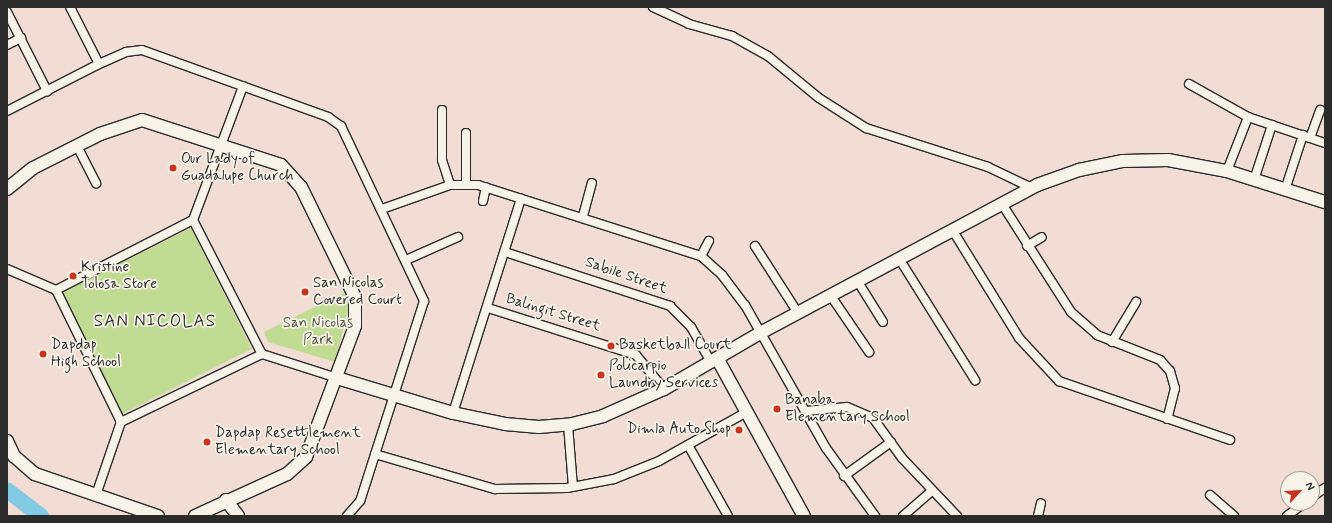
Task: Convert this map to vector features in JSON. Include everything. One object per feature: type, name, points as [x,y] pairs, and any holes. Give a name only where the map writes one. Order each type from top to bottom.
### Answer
[{"type":"street","points":[[70,7],[99,64]]},
{"type":"street","points":[[653,7],[683,22],[732,36],[768,56],[819,98],[866,128],[981,164],[1032,188]]},
{"type":"street","points":[[7,12],[47,91]]},
{"type":"street","points":[[7,45],[21,38]]},
{"type":"street","points":[[7,111],[99,64],[126,52],[142,50],[335,121],[346,133],[424,301],[396,395],[358,507],[347,516]]},
{"type":"street","points":[[1189,84],[1248,117],[1325,143]]},
{"type":"street","points":[[56,290],[193,220],[223,146],[243,86]]},
{"type":"street","points":[[442,110],[442,160],[450,185]]},
{"type":"street","points":[[1285,190],[1306,136],[1320,110]]},
{"type":"street","points":[[1227,171],[1248,117]]},
{"type":"street","points":[[7,189],[33,168],[123,124],[142,120],[223,146],[289,171],[301,187],[348,280],[358,309],[337,378],[312,448],[302,461],[287,474],[226,500],[195,516]]},
{"type":"street","points":[[1254,180],[1272,125]]},
{"type":"street","points":[[466,133],[466,184]]},
{"type":"street","points":[[77,146],[96,183]]},
{"type":"street","points":[[121,422],[262,354],[453,413],[505,424],[568,424],[603,416],[664,389],[762,332],[900,260],[1032,188],[1079,170],[1123,161],[1168,160],[1227,171],[1325,202]]},
{"type":"street","points":[[583,216],[592,183]]},
{"type":"street","points":[[382,209],[450,185],[466,184],[486,187],[583,216],[701,256],[722,275],[762,332],[844,476],[875,516]]},
{"type":"street","points":[[483,200],[486,187]]},
{"type":"street","points":[[453,413],[488,308],[522,198]]},
{"type":"street","points":[[1002,204],[1027,246],[1071,312],[1097,335],[1160,360],[1170,371],[1175,388],[1166,419]]},
{"type":"street","points":[[193,220],[262,354]]},
{"type":"street","points":[[953,231],[1020,338],[1046,371],[1075,388],[1230,440]]},
{"type":"street","points":[[406,260],[458,237]]},
{"type":"street","points":[[1027,246],[1042,237]]},
{"type":"street","points":[[701,256],[709,241]]},
{"type":"street","points":[[755,246],[798,313]]},
{"type":"street","name":"Sabile Street","points":[[505,252],[670,306],[691,327],[714,360]]},
{"type":"street","points":[[900,260],[975,380]]},
{"type":"street","points":[[7,270],[56,290],[121,422],[96,495]]},
{"type":"street","points":[[858,282],[883,322]]},
{"type":"street","points":[[831,296],[869,352]]},
{"type":"street","points":[[1112,342],[1136,302]]},
{"type":"street","name":"Balingit Street","points":[[488,308],[636,355],[664,389]]},
{"type":"street","points":[[714,360],[804,516]]},
{"type":"street","points":[[806,411],[857,409],[873,418],[891,442],[952,514]]},
{"type":"street","points":[[375,454],[495,489],[573,487],[614,479],[688,445],[745,413]]},
{"type":"street","points":[[568,424],[573,487]]},
{"type":"street","points":[[7,441],[14,456],[35,474],[158,516]]},
{"type":"street","points":[[844,476],[891,442]]},
{"type":"street","points":[[688,445],[728,516]]},
{"type":"street","points":[[903,516],[932,491]]},
{"type":"street","points":[[1210,496],[1234,516]]},
{"type":"street","points":[[226,500],[238,516]]},
{"type":"street","points":[[1038,516],[1041,503]]},
{"type":"green space","points":[[191,228],[252,349],[122,414],[61,293]]},
{"type":"green space","name":"San Nicolas Park","points":[[345,292],[350,303],[335,362],[268,342],[264,332]]},
{"type":"waterway","points":[[7,490],[41,516]]},
{"type":"place","name":"Our Lady of Guadalupe Church","points":[[173,168]]},
{"type":"place","name":"Kristine Tolosa Store","points":[[73,276]]},
{"type":"place","name":"San Nicolas Covered Court","points":[[305,292]]},
{"type":"place","name":"Basketball Court","points":[[611,346]]},
{"type":"place","name":"Dapdap High School","points":[[43,354]]},
{"type":"place","name":"Policarpio Laundry Services","points":[[601,375]]},
{"type":"place","name":"Banaba Elementary School","points":[[777,409]]},
{"type":"place","name":"Dimla Auto Shop","points":[[739,430]]},
{"type":"place","name":"Dapdap Resettlement Elementary School","points":[[207,442]]},
{"type":"district","name":"SAN NICOLAS","points":[[155,322]]}]
